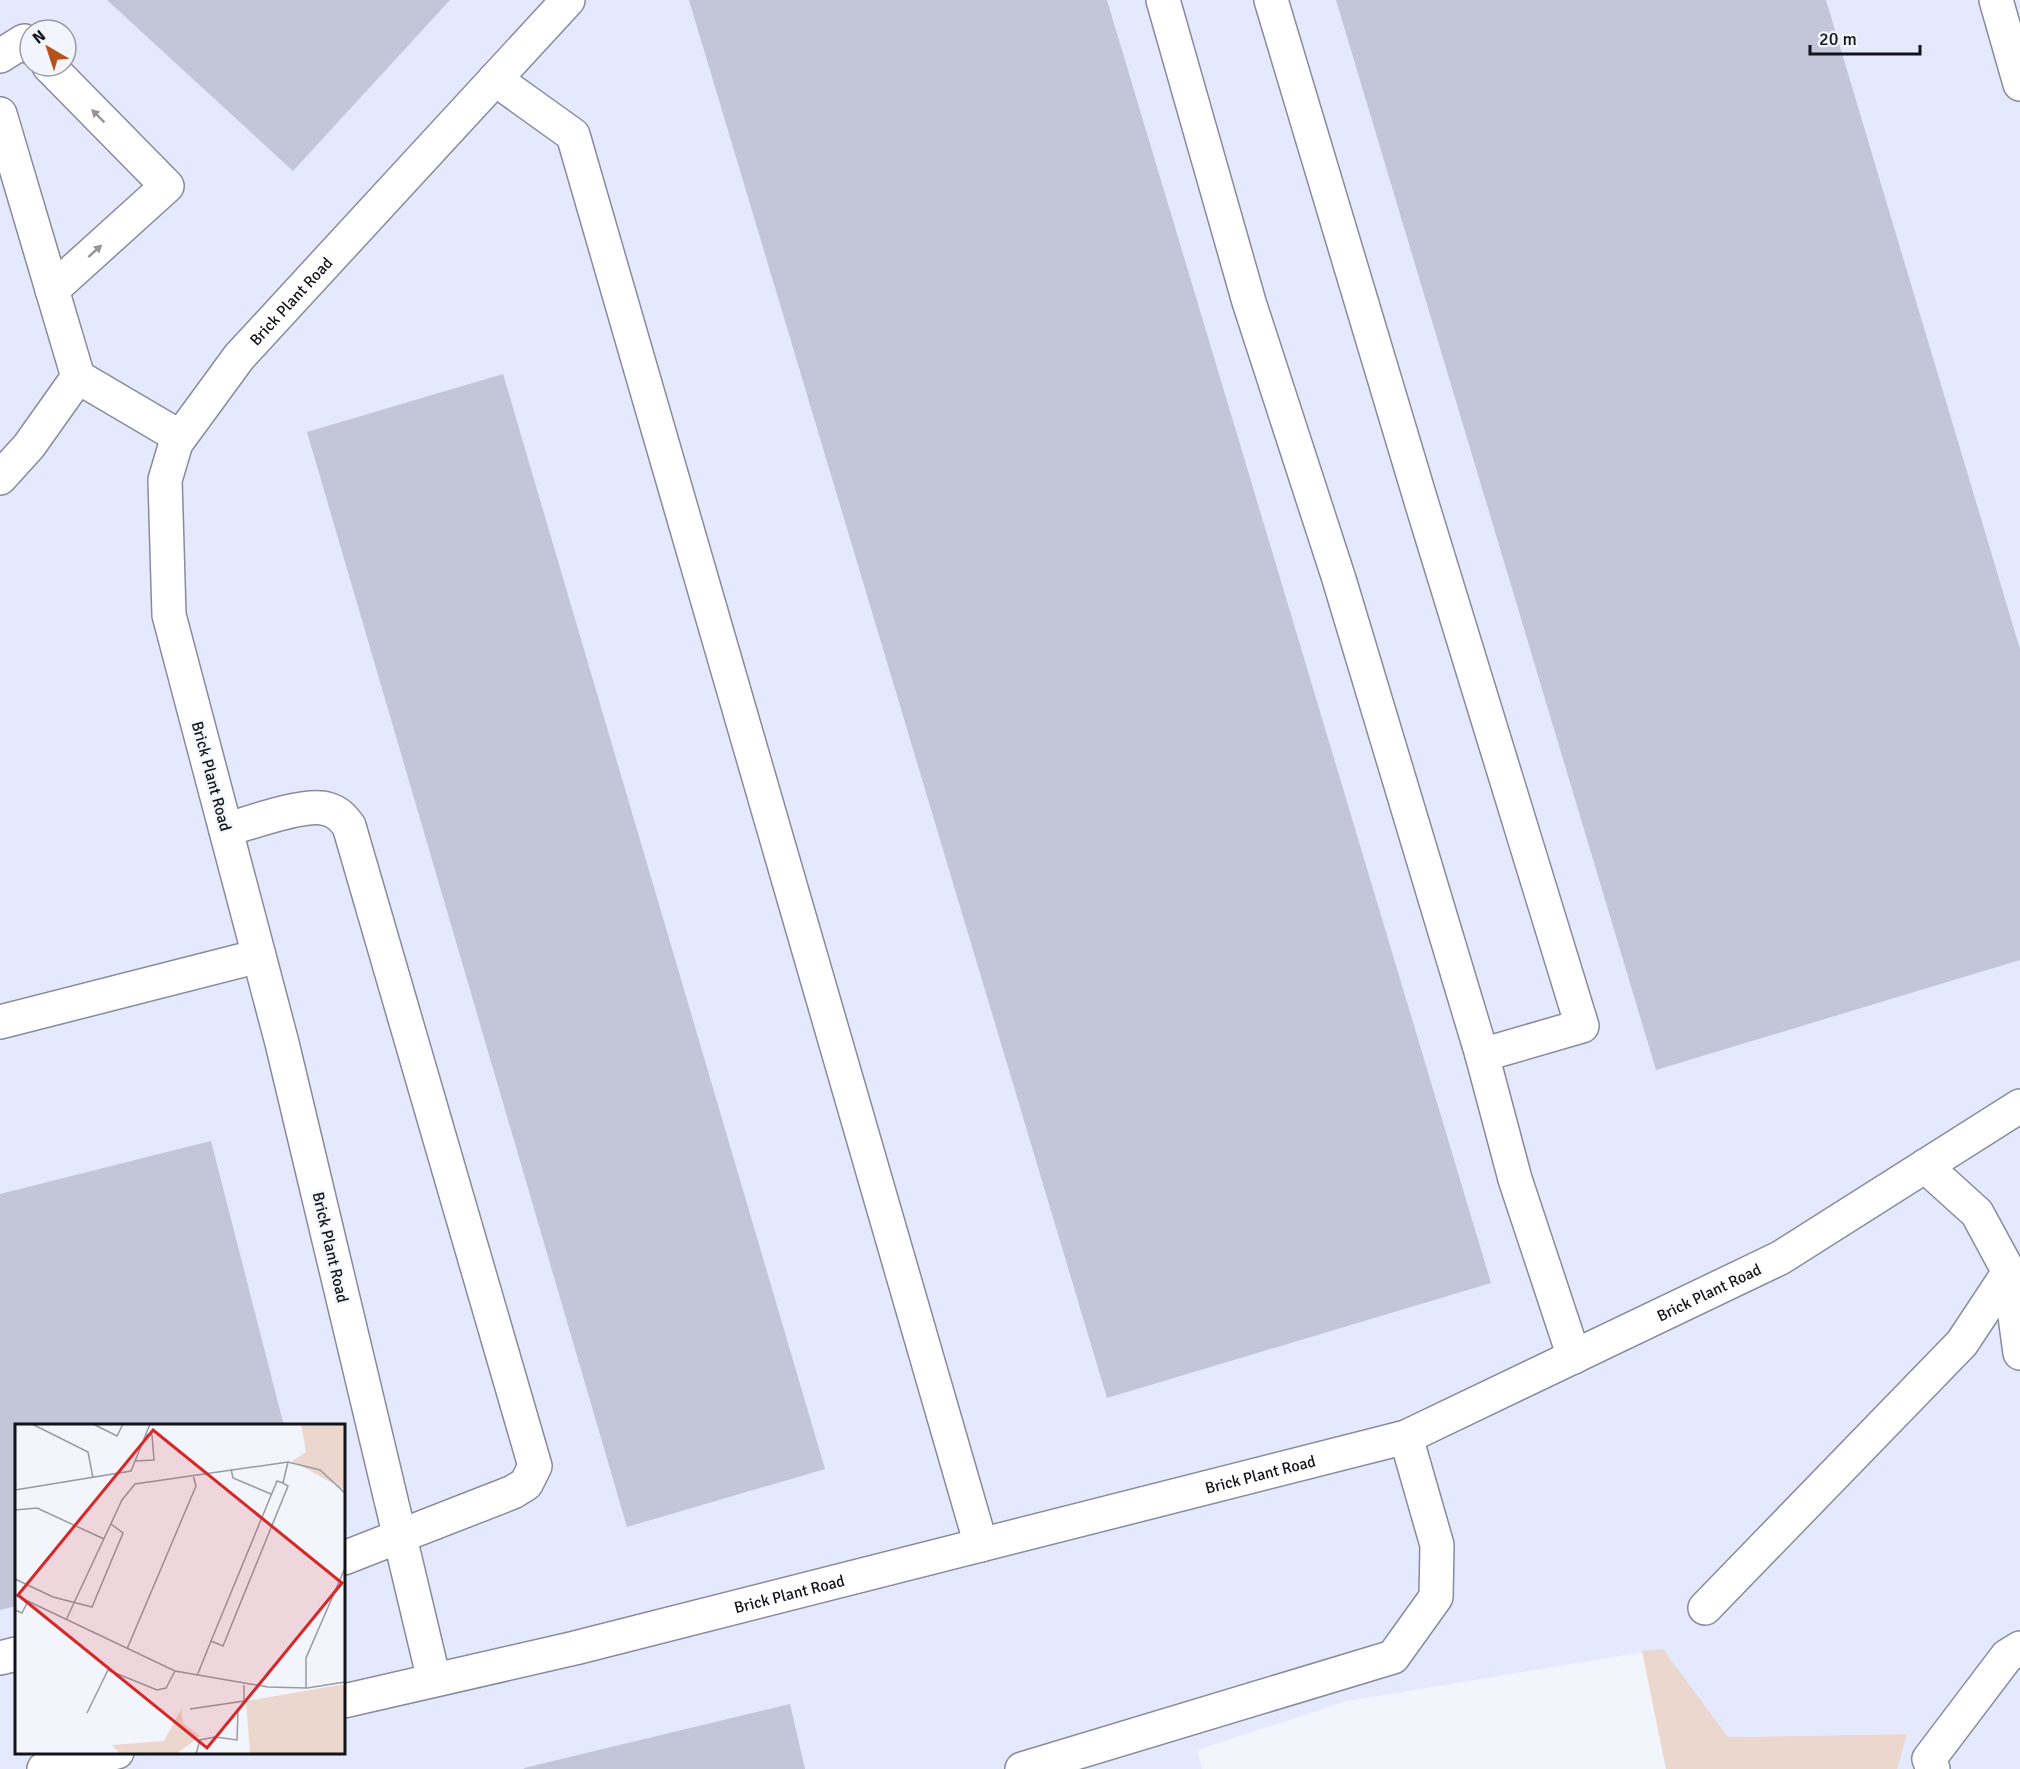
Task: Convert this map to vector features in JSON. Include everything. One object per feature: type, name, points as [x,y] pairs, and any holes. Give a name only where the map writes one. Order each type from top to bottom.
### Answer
[{"type":"street","name":"Brick Plant Road","points":[[434,1680],[282,1043],[169,615],[165,480],[176,443],[239,357],[568,0]]},
{"type":"street","points":[[1163,0],[1249,302],[1339,579],[1482,1055],[1515,1179],[1574,1357]]},
{"type":"street","points":[[1272,0],[1424,512],[1582,1026],[1482,1055]]},
{"type":"street","points":[[1996,0],[2020,84]]},
{"type":"street","points":[[0,56],[18,45]]},
{"type":"street","points":[[52,290],[167,186],[60,78]]},
{"type":"street","points":[[495,79],[573,135],[981,1545]]},
{"type":"street","points":[[0,114],[78,376],[180,438]]},
{"type":"street","points":[[0,478],[29,446],[78,376]]},
{"type":"street","points":[[226,830],[305,808],[326,808],[340,815],[349,826],[535,1466],[526,1484],[513,1492],[345,1558]]},
{"type":"street","points":[[0,1022],[259,956]]},
{"type":"street","name":"Brick Plant Road","points":[[345,1701],[575,1648],[1406,1437],[1780,1258],[2020,1106]]},
{"type":"street","points":[[1925,1166],[1977,1213],[2010,1272],[2020,1353]]},
{"type":"street","points":[[1705,1608],[1962,1343],[2010,1272]]},
{"type":"street","points":[[1022,1769],[1393,1657],[1436,1597],[1437,1545],[1406,1437]]},
{"type":"street","points":[[1933,1769],[1929,1759],[2007,1656],[2020,1648]]},
{"type":"street","points":[[0,1658],[15,1654]]},
{"type":"street","points":[[44,1769],[104,1760]]},
{"type":"shaded area","points":[[0,0],[2020,0],[2020,1258],[2017,1261],[2020,1263],[2020,1769],[1897,1769],[1906,1734],[1728,1737],[1663,1649],[1347,1701],[1197,1750],[1202,1769],[0,1769]]},
{"type":"shaded area","points":[[1663,1649],[1728,1737],[1907,1734],[1897,1769],[1666,1769],[1642,1651]]},
{"type":"building","points":[[107,0],[450,0],[293,171]]},
{"type":"building","points":[[689,0],[1107,0],[1491,1283],[1107,1398]]},
{"type":"building","points":[[1336,0],[1826,0],[2020,649],[2020,960],[1656,1070]]},
{"type":"building","points":[[503,374],[825,1469],[627,1527],[307,432]]},
{"type":"building","points":[[211,1141],[283,1424],[15,1424],[15,1606],[0,1610],[0,1194]]},
{"type":"building","points":[[790,1704],[805,1769],[524,1769],[524,1768]]}]
